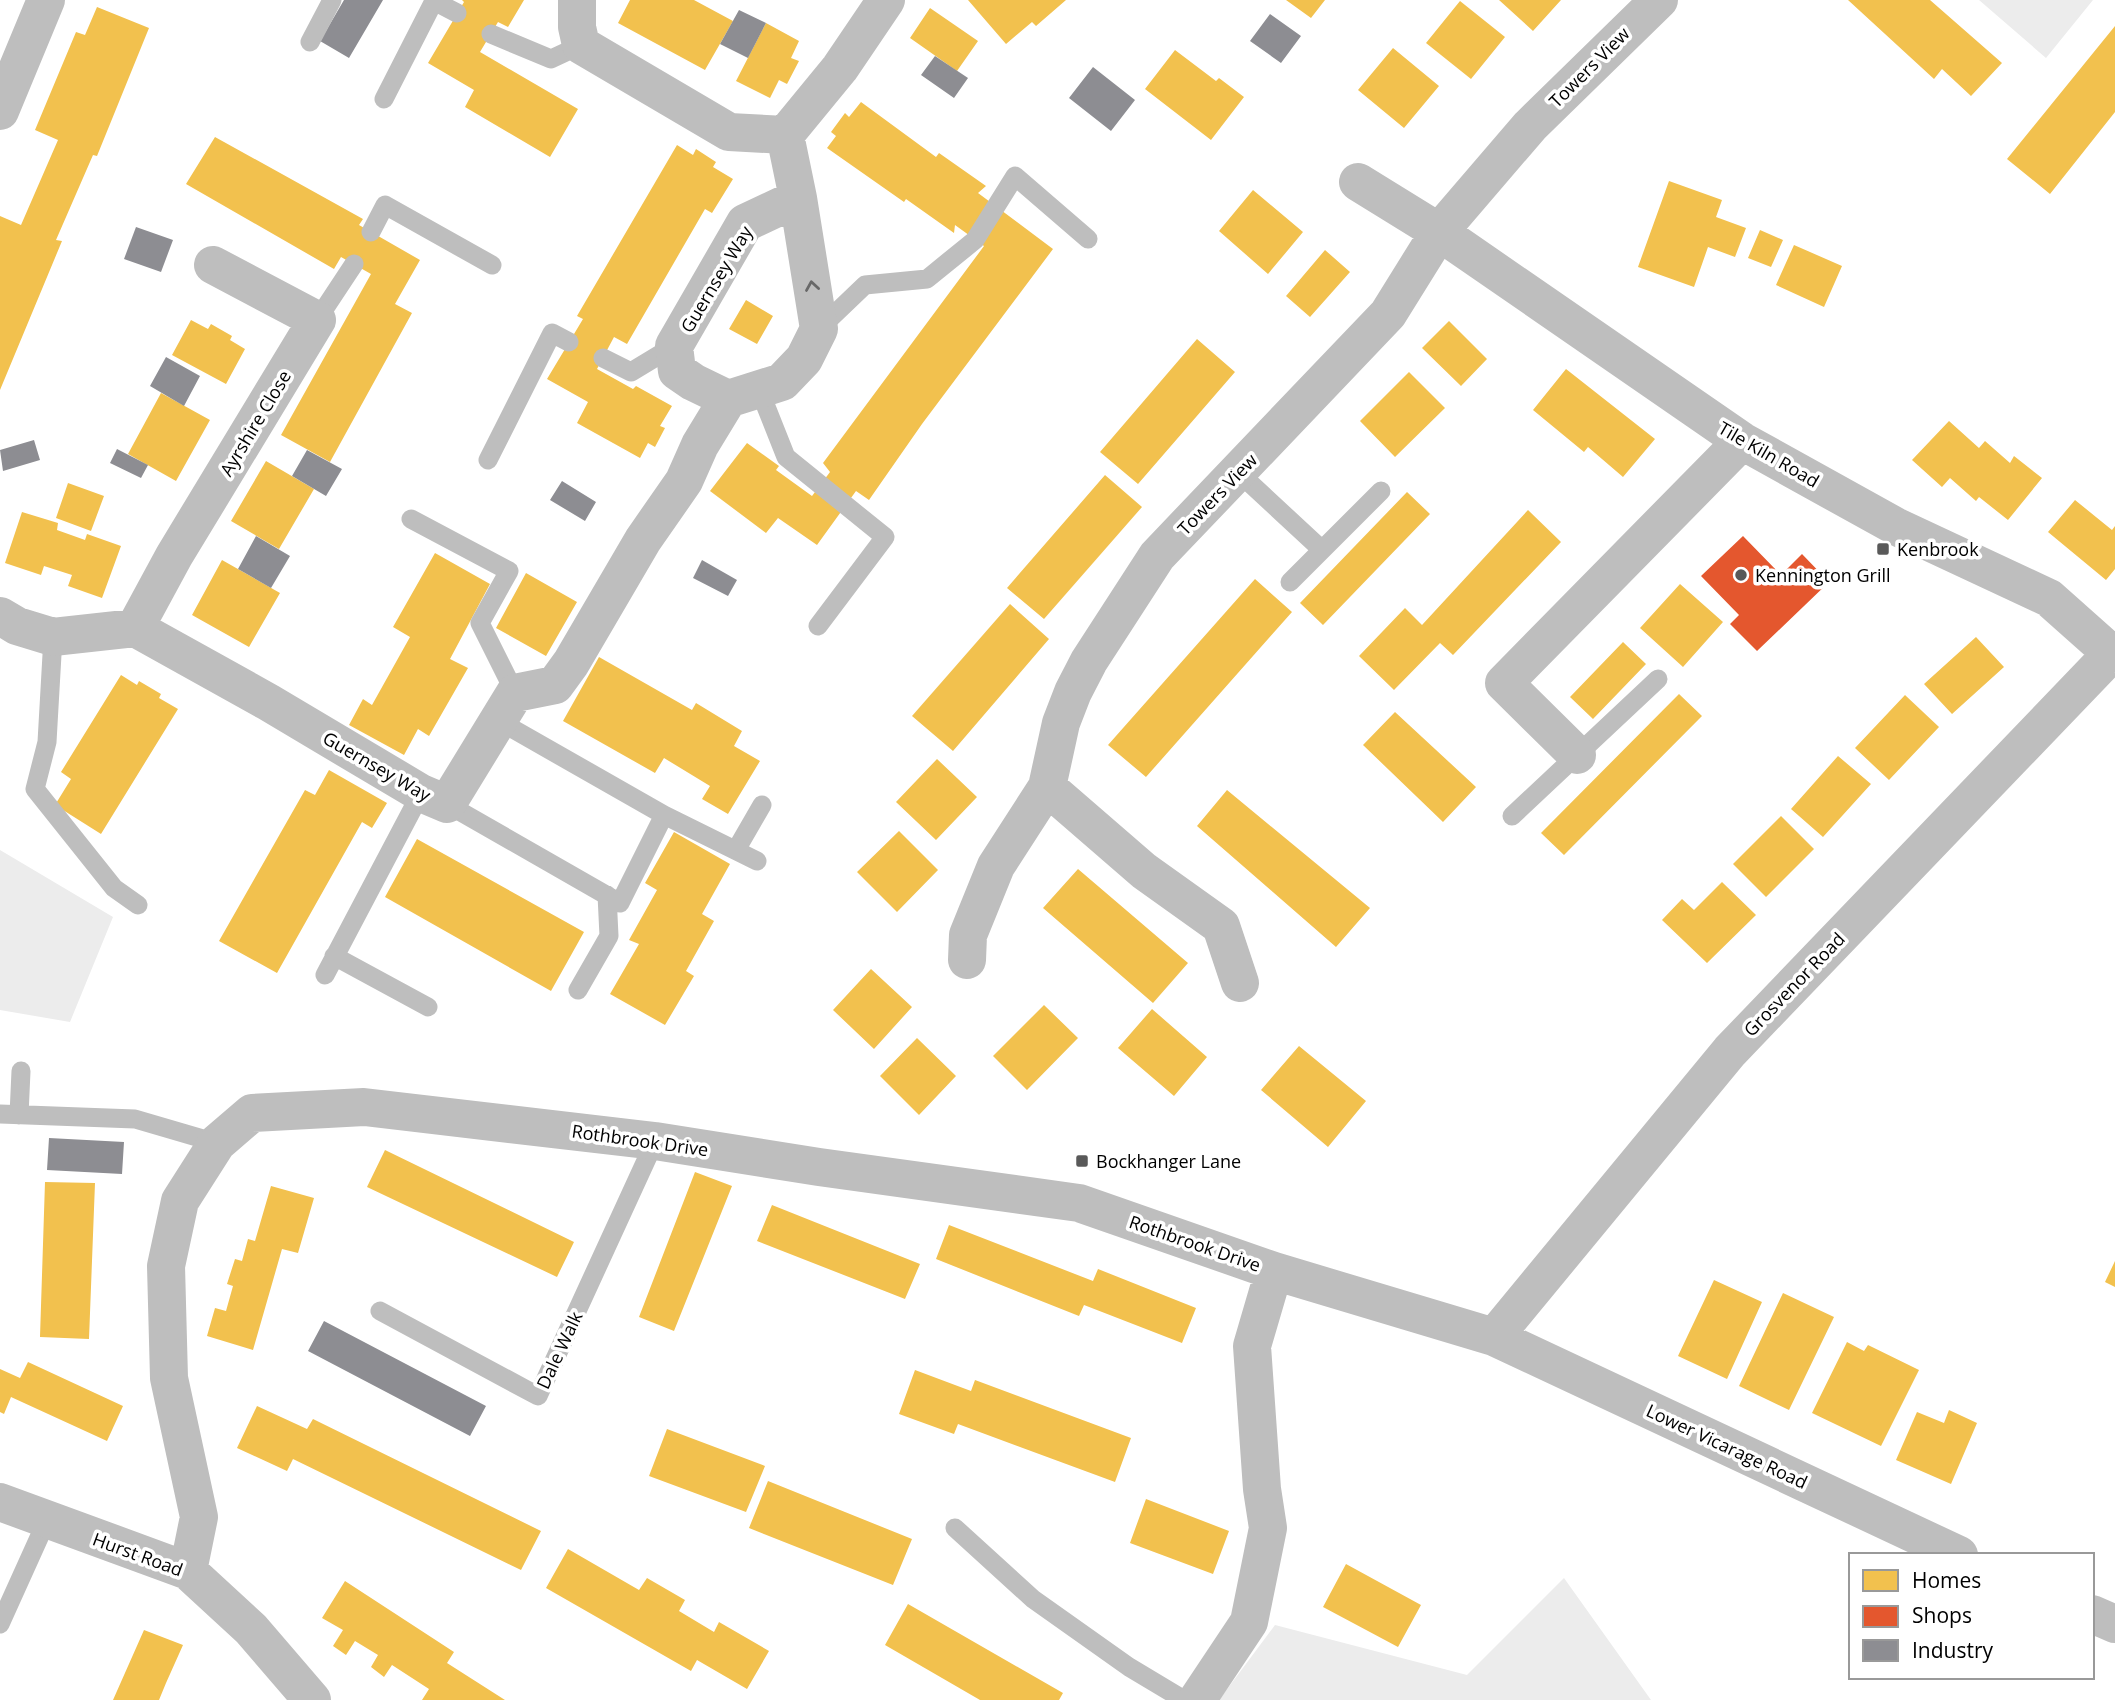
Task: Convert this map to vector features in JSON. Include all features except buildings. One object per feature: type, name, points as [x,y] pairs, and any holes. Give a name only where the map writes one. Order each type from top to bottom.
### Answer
[{"type":"street","points":[[0,111],[46,0]]},
{"type":"street","points":[[577,0],[577,27],[581,45],[729,132],[785,135]]},
{"type":"street","points":[[785,135],[841,68],[886,0]]},
{"type":"street","name":"Towers View","points":[[967,961],[968,935],[996,866],[1047,786],[1061,723],[1089,661],[1157,555],[1388,314],[1439,232],[1530,126],[1660,0]]},
{"type":"street","points":[[507,707],[555,685],[571,663],[643,540],[684,481],[699,445],[743,394],[782,382],[804,359],[819,329],[785,135]]},
{"type":"street","points":[[1358,182],[1439,232]]},
{"type":"street","name":"Guernsey Way","points":[[743,394],[677,371],[674,346],[745,223],[798,198]]},
{"type":"street","name":"Tile Kiln Road","points":[[1439,232],[1742,441],[1897,527],[2049,598],[2113,652]]},
{"type":"street","points":[[213,265],[317,320]]},
{"type":"street","name":"Ayrshire Close","points":[[135,628],[174,555],[317,320]]},
{"type":"street","points":[[1577,755],[1504,683],[1742,441]]},
{"type":"street","points":[[0,616],[17,626],[53,637],[135,628]]},
{"type":"street","name":"Guernsey Way","points":[[135,628],[434,799],[507,707]]},
{"type":"street","name":"Grosvenor Road","points":[[1494,1337],[1730,1051],[2113,652]]},
{"type":"street","points":[[1047,786],[1144,871],[1221,926],[1240,983]]},
{"type":"street","name":"Rothbrook Drive","points":[[188,1571],[199,1517],[169,1378],[166,1266],[180,1201],[217,1143],[252,1113],[364,1107],[655,1141],[1079,1203],[1275,1271],[1494,1337]]},
{"type":"street","points":[[1197,1700],[1248,1622],[1268,1528],[1262,1489],[1252,1346],[1275,1271]]},
{"type":"street","name":"Lower Vicarage Road","points":[[1494,1337],[1955,1553]]},
{"type":"street","name":"Hurst Road","points":[[0,1502],[188,1571],[251,1629],[312,1700]]},
{"type":"street","points":[[2094,1615],[2115,1624]]},
{"type":"lane","points":[[310,42],[332,0]]},
{"type":"lane","points":[[384,99],[434,1],[457,13]]},
{"type":"lane","points":[[491,34],[551,59],[581,45]]},
{"type":"lane","points":[[819,329],[865,285],[927,279],[975,240],[1015,176],[1088,239]]},
{"type":"lane","points":[[372,232],[385,205],[492,265]]},
{"type":"lane","points":[[317,320],[354,264]]},
{"type":"lane","points":[[488,460],[552,333],[569,342]]},
{"type":"lane","points":[[603,358],[631,372],[674,346]]},
{"type":"lane","points":[[743,394],[786,457],[885,537],[818,626]]},
{"type":"lane","points":[[1238,472],[1321,549]]},
{"type":"lane","points":[[1290,582],[1381,491]]},
{"type":"lane","points":[[411,519],[509,571],[480,623],[507,707],[664,815],[757,861]]},
{"type":"lane","points":[[53,637],[47,742],[35,789],[114,888],[138,905]]},
{"type":"lane","points":[[1512,816],[1658,679]]},
{"type":"lane","points":[[325,975],[334,956],[434,799],[620,903],[664,815]]},
{"type":"lane","points":[[736,850],[762,805]]},
{"type":"lane","points":[[578,990],[609,936],[607,895]]},
{"type":"lane","points":[[334,956],[428,1007]]},
{"type":"lane","points":[[21,1070],[9,1114],[135,1119],[217,1143]]},
{"type":"lane","name":"Dale Walk","points":[[380,1311],[538,1396],[655,1141]]},
{"type":"lane","points":[[0,1624],[47,1520]]},
{"type":"lane","points":[[955,1528],[1033,1599],[1129,1667],[1184,1700]]},
{"type":"shaded area","points":[[1979,0],[2093,0],[2046,58]]},
{"type":"shaded area","points":[[0,850],[113,917],[70,1022],[0,1010]]},
{"type":"shaded area","points":[[1564,1578],[1651,1700],[1219,1700],[1275,1625],[1467,1675]]},
{"type":"place","name":"Kenbrook","points":[[1883,549]]},
{"type":"place","name":"Kennington Grill","points":[[1741,575]]},
{"type":"place","name":"Bockhanger Lane","points":[[1082,1161]]}]
